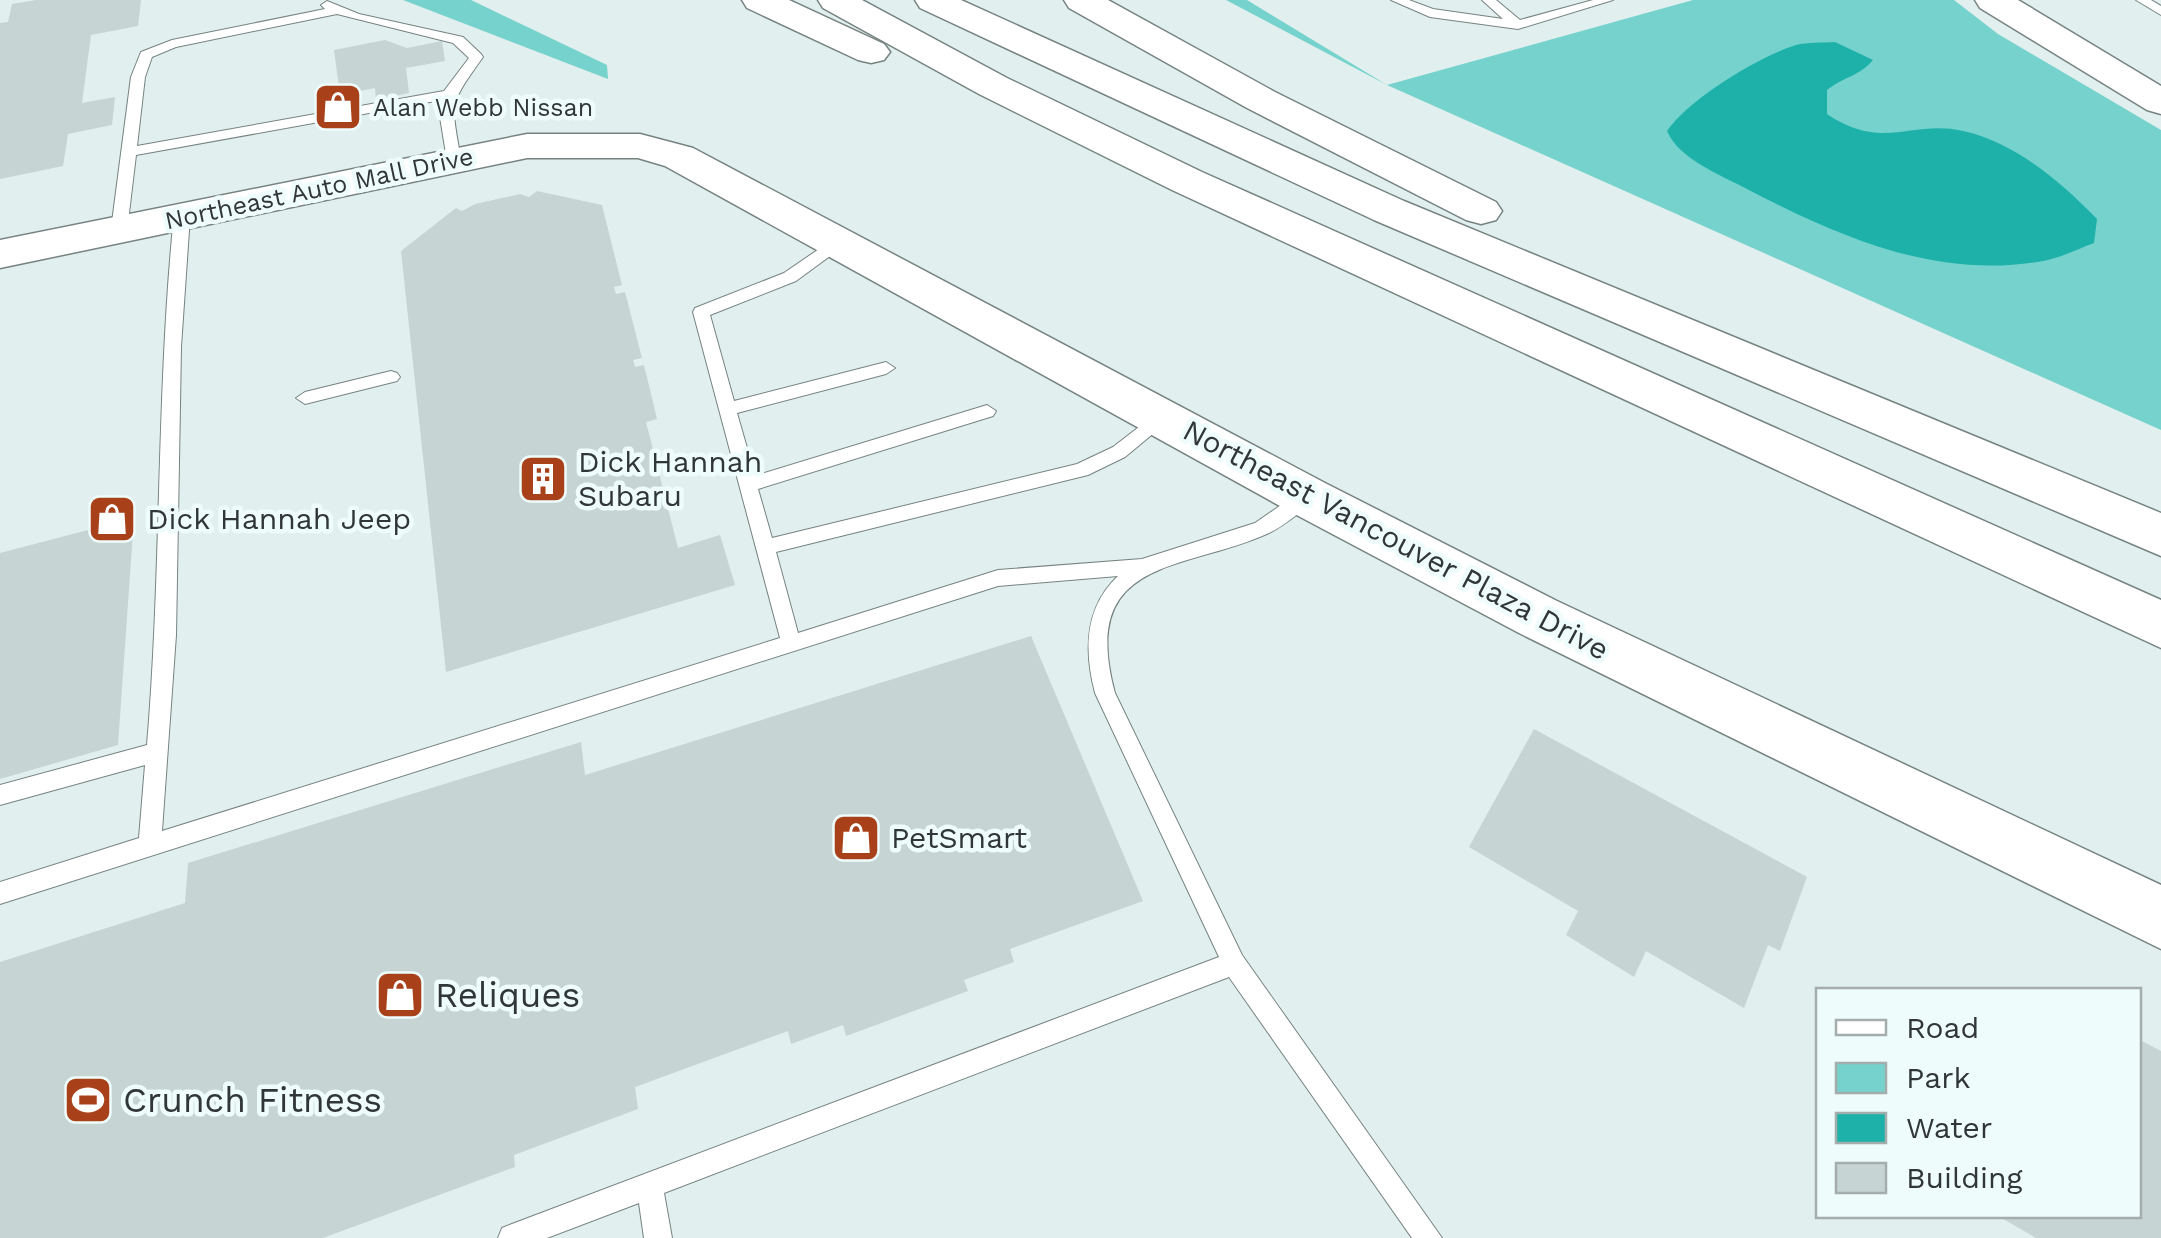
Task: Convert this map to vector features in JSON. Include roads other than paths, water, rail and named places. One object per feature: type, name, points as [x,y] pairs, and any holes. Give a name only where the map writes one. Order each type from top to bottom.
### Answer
[{"type":"main road","points":[[760,0],[1055,137],[1187,181]]},
{"type":"main road","points":[[836,0],[1009,94],[1187,181],[2161,625]]},
{"type":"main road","points":[[933,0],[1153,106],[1437,230],[2161,536]]},
{"type":"main road","points":[[1082,0],[1381,162],[1643,287],[1931,413],[2085,504]]},
{"type":"main road","points":[[1993,0],[2161,102]]},
{"type":"main road","name":"Northeast Auto Mall Drive","points":[[0,254],[527,146],[640,146]]},
{"type":"main road","name":"Northeast Vancouver Plaza Drive","points":[[640,146],[722,178],[1306,497],[1556,626],[2161,918]]},
{"type":"lane","points":[[316,0],[355,17],[458,40],[476,57],[449,94],[446,111],[454,160]]},
{"type":"lane","points":[[1398,0],[1430,13],[1518,25],[1607,0]]},
{"type":"lane","points":[[1488,0],[1518,25]]},
{"type":"lane","points":[[2142,0],[2161,12]]},
{"type":"lane","points":[[119,230],[138,77],[146,55],[172,44],[338,10]]},
{"type":"lane","points":[[130,152],[449,94]]},
{"type":"lane","points":[[150,846],[168,566],[166,500],[174,284],[182,216]]},
{"type":"lane","points":[[790,643],[702,312],[790,277],[841,242]]},
{"type":"lane","points":[[728,409],[886,368]]},
{"type":"lane","points":[[305,398],[392,377]]},
{"type":"lane","points":[[748,485],[987,411]]},
{"type":"lane","points":[[765,547],[1082,470],[1118,452],[1163,418]]},
{"type":"lane","points":[[0,893],[998,578],[1140,566],[1263,528],[1306,497]]},
{"type":"lane","points":[[1140,566],[1114,591],[1098,622],[1095,658],[1105,693],[1234,962],[1428,1238]]},
{"type":"lane","points":[[0,794],[156,752]]},
{"type":"lane","points":[[512,1238],[1234,962]]},
{"type":"lane","points":[[650,1186],[658,1238]]},
{"type":"water","points":[[1835,42],[1873,60],[1827,90],[1827,114],[1865,131],[1945,128],[2001,144],[2053,178],[2097,219],[2094,243],[2049,260],[2003,265],[1964,264],[1888,250],[1780,206],[1712,171],[1681,150],[1667,131],[1707,93],[1763,59],[1796,45]]},
{"type":"place","name":"Alan Webb Nissan","points":[[338,107]]},
{"type":"place","name":"Dick Hannah Subaru","points":[[543,479]]},
{"type":"place","name":"Dick Hannah Jeep","points":[[112,519]]},
{"type":"place","name":"PetSmart","points":[[856,838]]},
{"type":"place","name":"Reliques","points":[[400,995]]},
{"type":"place","name":"Crunch Fitness","points":[[88,1100]]}]
